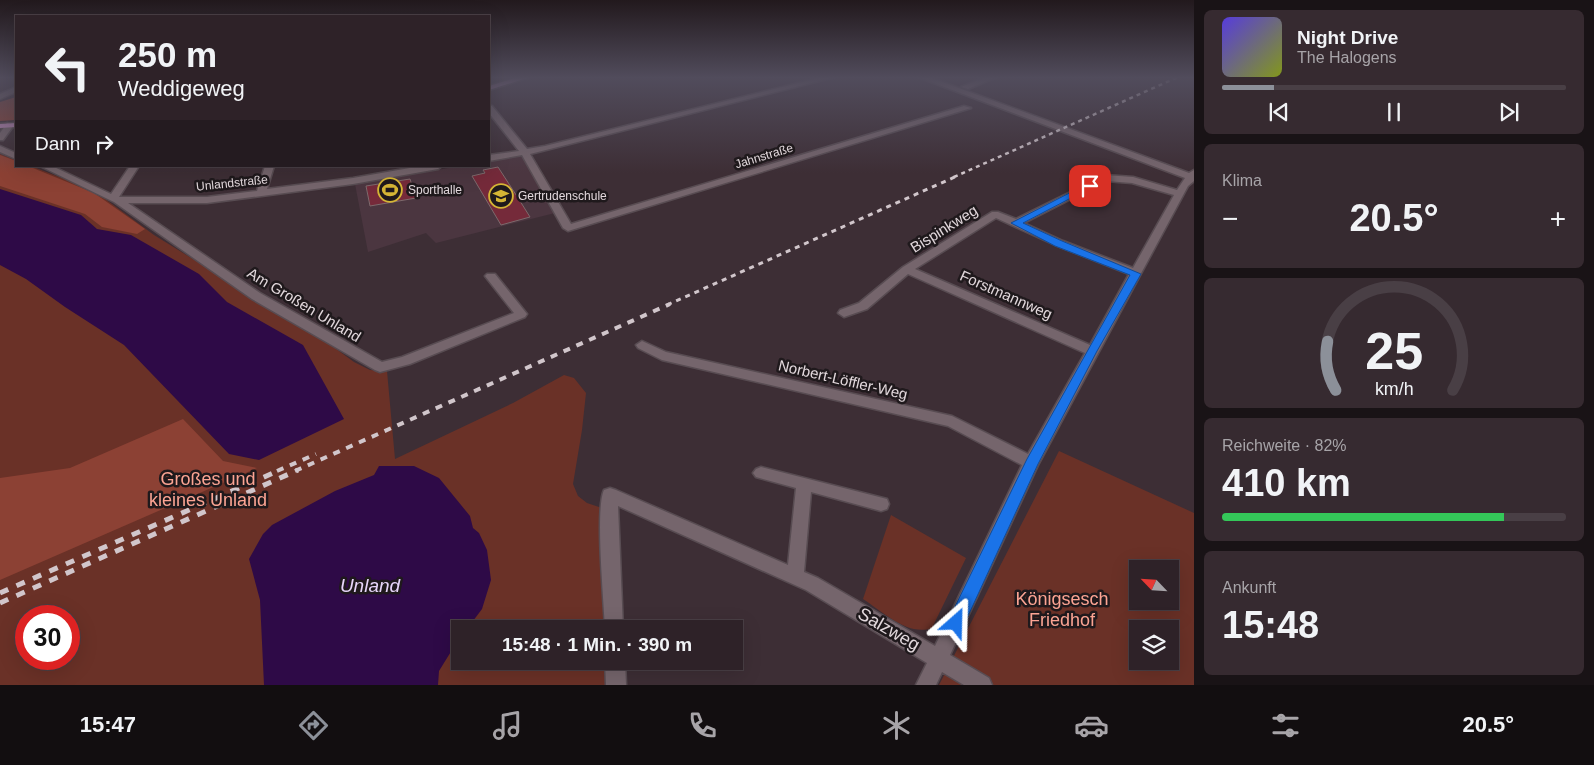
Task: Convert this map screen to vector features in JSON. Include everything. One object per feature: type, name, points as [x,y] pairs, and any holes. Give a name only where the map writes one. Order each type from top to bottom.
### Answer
[{"type":"main road","points":[[0,126],[13,125]]},
{"type":"street","points":[[490,158],[525,152],[701,109]]},
{"type":"street","name":"Jahnstraße","points":[[525,152],[568,228],[964,109]]},
{"type":"street","points":[[926,685],[1031,463],[1184,185],[1193,176],[1010,109]]},
{"type":"street","points":[[490,112],[525,152]]},
{"type":"street","points":[[0,138],[13,125]]},
{"type":"street","points":[[0,149],[15,156]]},
{"type":"street","name":"Am Großen Unland","points":[[46,167],[115,198],[256,296],[380,367],[405,361],[521,314],[491,276]]},
{"type":"street","points":[[115,198],[134,167]]},
{"type":"street","points":[[261,193],[270,167]]},
{"type":"street","name":"Unlandstraße","points":[[115,198],[207,200],[354,181],[396,170],[428,167]]},
{"type":"street","points":[[1016,223],[1105,178],[1133,180],[1180,194]]},
{"type":"street","name":"Bispinkweg","points":[[844,313],[863,306],[907,269],[995,214],[1016,223]]},
{"type":"street","points":[[1016,223],[1059,244],[1136,274]]},
{"type":"street","name":"Forstmannweg","points":[[907,269],[1092,351]]},
{"type":"street","name":"Norbert-Löffler-Weg","points":[[642,345],[662,356],[952,421],[1031,463]]},
{"type":"street","points":[[761,473],[881,504]]},
{"type":"street","points":[[795,576],[804,484]]},
{"type":"street","name":"Salzweg","points":[[614,620],[609,520],[610,495],[812,584],[982,685]]},
{"type":"street","points":[[615,670],[616,685]]},
{"type":"shaded area","points":[[522,156],[555,213],[436,243],[426,233],[368,252],[355,184],[454,167],[490,167],[490,161]]},
{"type":"green space","points":[[0,109],[15,109],[15,120],[0,121]]},
{"type":"green space","name":"Großes und kleines Unland","points":[[0,154],[15,160],[15,167],[34,167],[85,187],[101,196],[154,235],[324,340],[354,362],[370,370],[387,371],[395,459],[513,403],[564,375],[574,378],[586,393],[573,484],[578,496],[587,503],[608,510],[611,620],[451,620],[451,670],[614,670],[615,685],[0,685]]},
{"type":"green space","points":[[0,155],[15,161],[15,167],[30,167],[94,193],[145,229],[137,234],[102,227],[85,214],[0,186]]},
{"type":"green space","points":[[183,419],[223,461],[257,468],[0,580],[0,478],[70,468]]},
{"type":"green space","name":"Königsesch Friedhof","points":[[1059,451],[1194,513],[1194,685],[939,685]]},
{"type":"green space","points":[[891,515],[966,558],[932,628],[923,630],[905,626],[863,599]]},
{"type":"water","points":[[0,189],[81,215],[97,229],[131,235],[199,274],[227,302],[303,345],[344,419],[259,460],[229,454],[124,345],[26,279],[0,265]]},
{"type":"water","name":"Unland","points":[[379,466],[414,466],[439,478],[470,516],[473,528],[479,533],[487,550],[491,580],[482,609],[474,620],[451,620],[451,652],[439,671],[438,685],[264,685],[260,600],[249,559],[263,534],[272,525],[335,491],[374,475]]},
{"type":"building","name":"Gertrudenschule","points":[[498,167],[530,217],[501,225],[472,176],[485,173],[483,170]]},
{"type":"building","name":"Sporthalle","points":[[410,179],[416,198],[370,206],[366,186]]},
{"type":"railway","points":[[954,177],[1106,109]]},
{"type":"railway","points":[[667,305],[957,176]]},
{"type":"railway","points":[[295,471],[670,304]]},
{"type":"railway","points":[[277,471],[316,454]]},
{"type":"railway","points":[[0,593],[280,470]]},
{"type":"railway","points":[[0,603],[298,470]]},
{"type":"place","name":"Sporthalle","points":[[390,190]]},
{"type":"place","name":"Gertrudenschule","points":[[501,196]]},
{"type":"route","points":[[956,623],[1031,463],[1136,274],[1059,244],[1016,223],[1090,186]]}]
